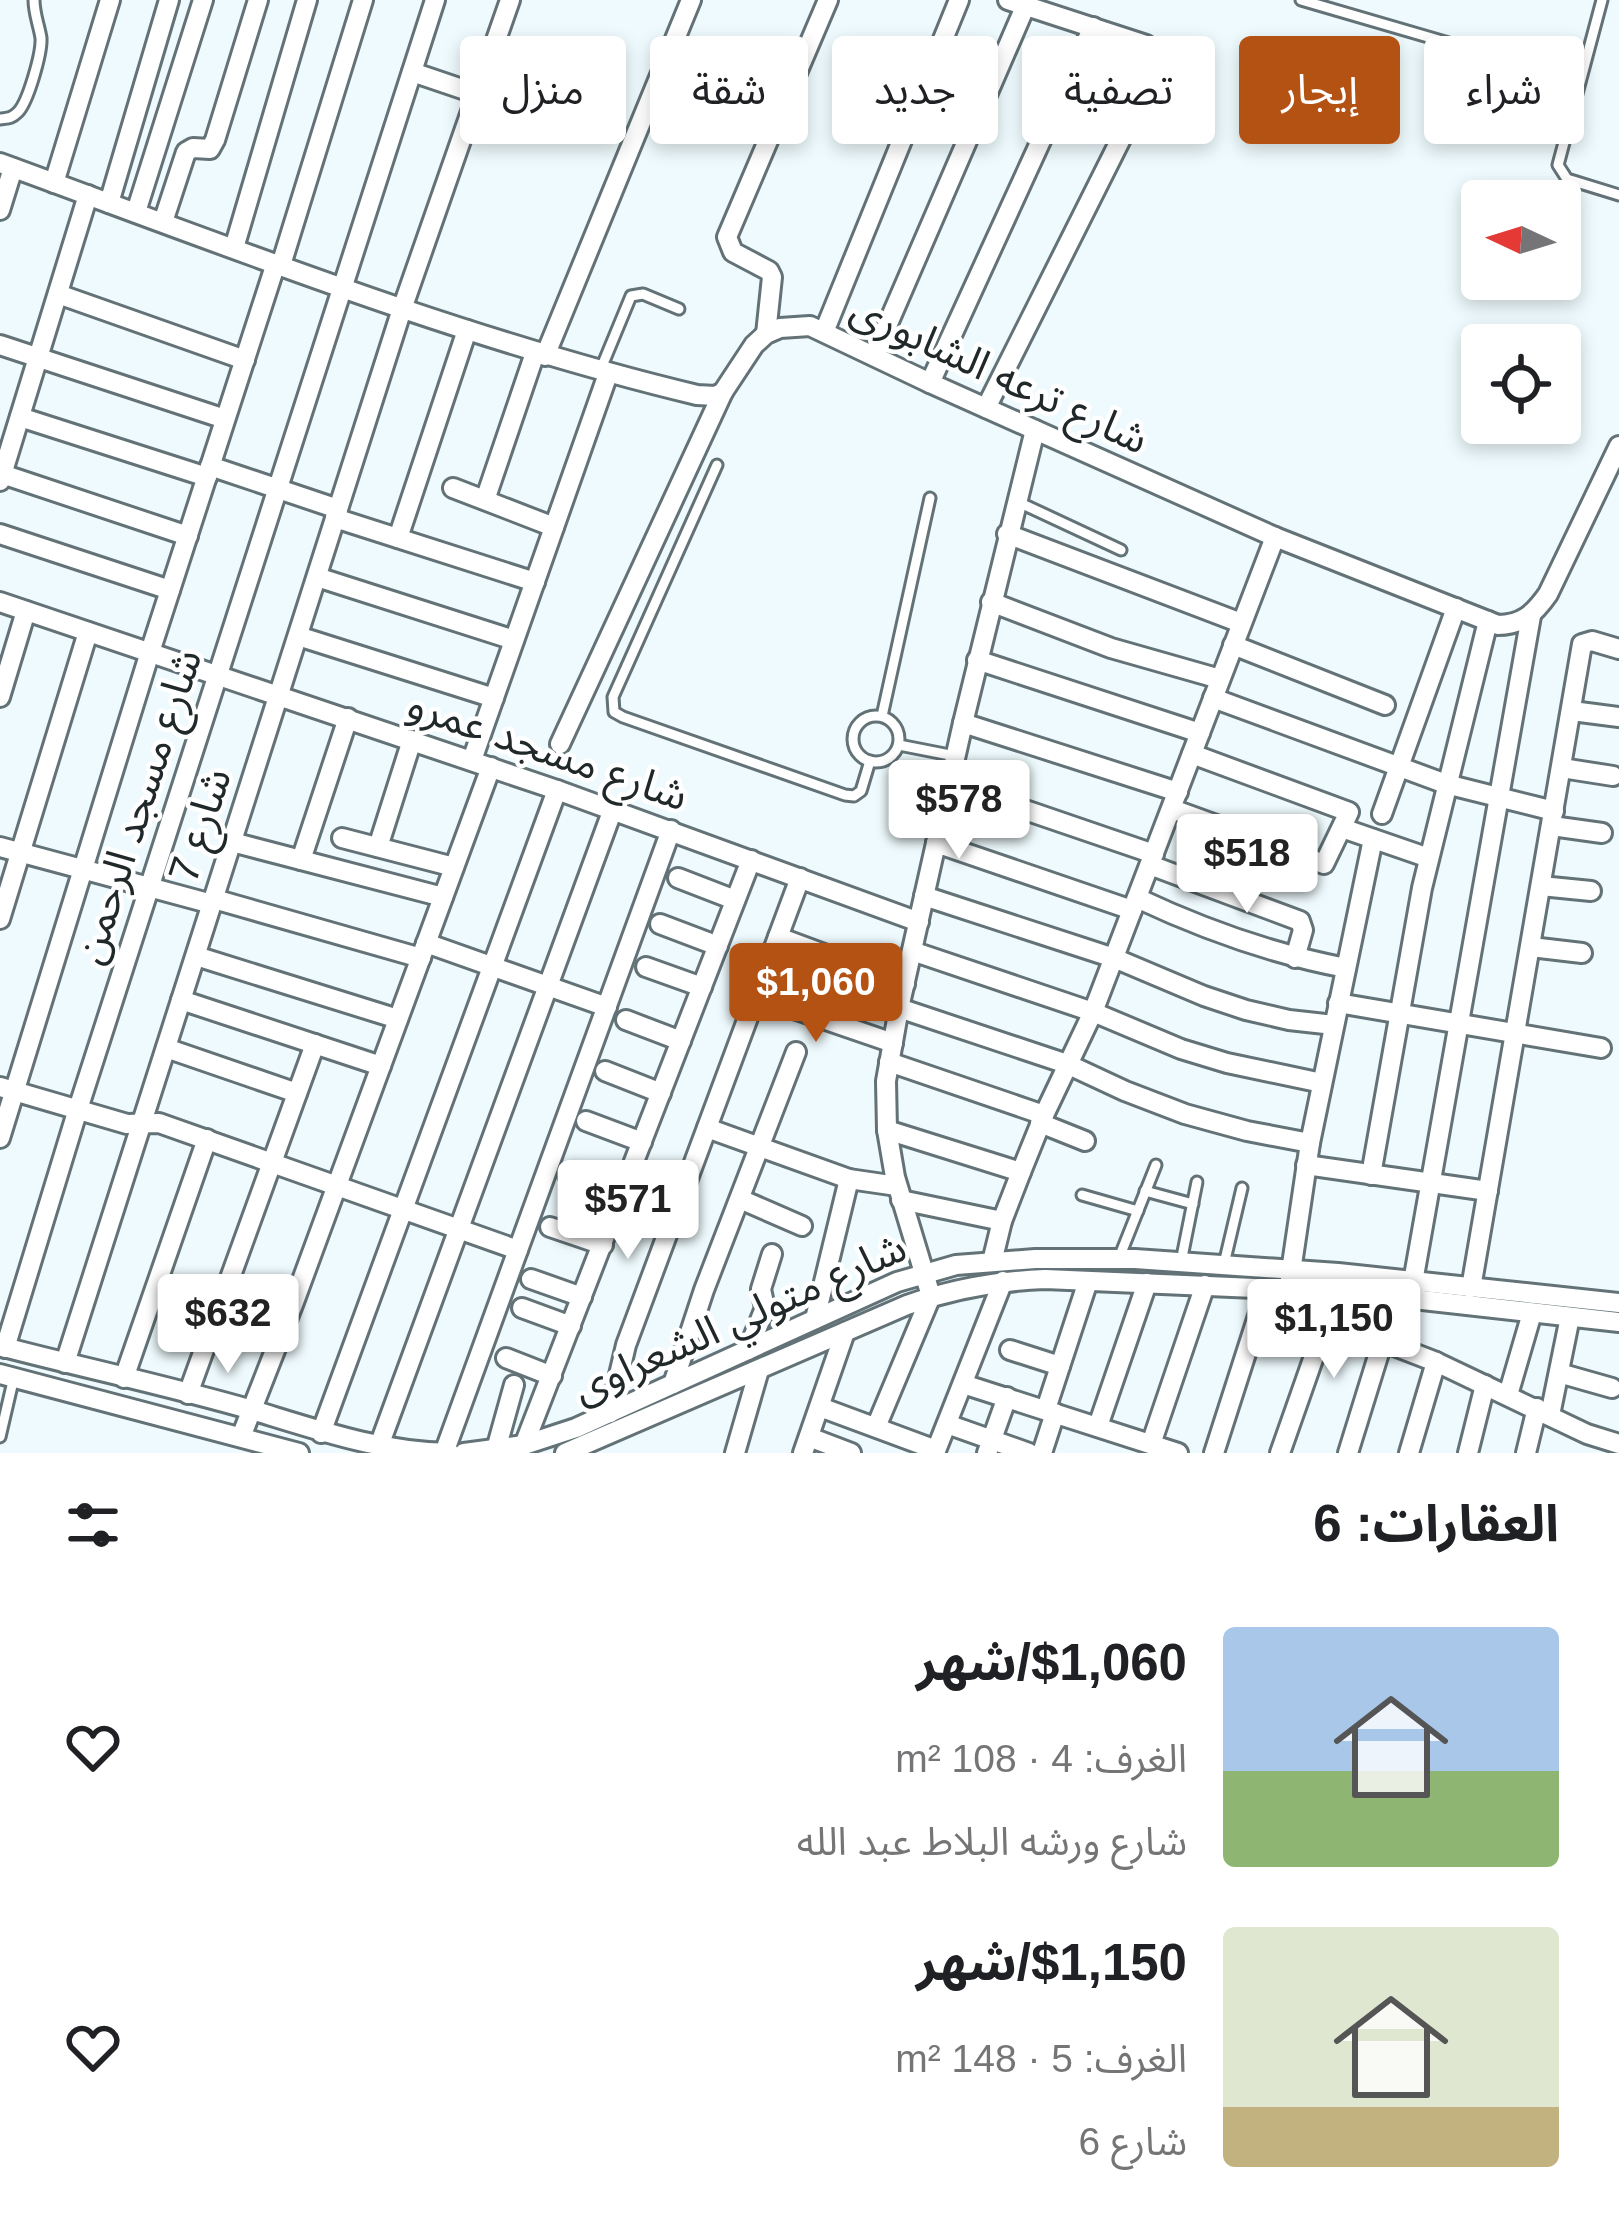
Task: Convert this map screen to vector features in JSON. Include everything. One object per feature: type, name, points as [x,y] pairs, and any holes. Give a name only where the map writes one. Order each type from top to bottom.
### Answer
[{"type":"street","points":[[54,183],[110,0]]},
{"type":"street","points":[[109,202],[169,0]]},
{"type":"street","points":[[136,212],[203,0]]},
{"type":"street","points":[[163,222],[186,152],[213,145],[258,0]]},
{"type":"street","points":[[234,248],[307,0]]},
{"type":"street","points":[[0,1138],[7,1089],[83,869],[363,0]]},
{"type":"street","name":"شارع مسجد الرحمن","points":[[3,1347],[435,0]]},
{"type":"street","name":"شارع 7","points":[[498,36],[510,0]]},
{"type":"street","points":[[485,500],[540,354],[691,0]]},
{"type":"street","points":[[560,744],[723,392],[766,334],[772,277],[733,252],[727,237],[827,0]]},
{"type":"street","points":[[824,332],[959,0]]},
{"type":"street","points":[[874,356],[1021,2],[1146,44],[1155,62],[1154,73],[986,408]]},
{"type":"street","points":[[930,383],[1093,27]]},
{"type":"street","points":[[412,72],[460,88]]},
{"type":"street","name":"شارع 7","points":[[65,1363],[402,309],[460,144]]},
{"type":"street","points":[[0,210],[7,166],[540,354],[697,395],[723,392]]},
{"type":"street","points":[[88,195],[1,477],[188,536]]},
{"type":"street","points":[[58,294],[245,360]]},
{"type":"street","name":"شارع ترعه الشابورى","points":[[766,334],[795,325],[810,326],[1275,537],[1498,625],[1531,616]]},
{"type":"street","points":[[398,538],[467,330]]},
{"type":"street","points":[[0,345],[225,419]]},
{"type":"street","points":[[241,1437],[454,867],[494,698],[603,373]]},
{"type":"street","points":[[20,417],[277,488],[398,538],[535,582]]},
{"type":"street","points":[[876,1427],[931,1296],[899,1193],[887,1130],[886,1081],[955,756],[1035,430]]},
{"type":"street","points":[[1413,1282],[1531,616],[1548,595],[1619,446]]},
{"type":"street","points":[[453,488],[554,526]]},
{"type":"street","points":[[0,534],[170,590]]},
{"type":"street","points":[[1007,534],[1240,623]]},
{"type":"street","points":[[992,1262],[1021,1172],[1093,1012],[1275,537]]},
{"type":"street","points":[[317,577],[514,640]]},
{"type":"street","name":"شارع مسجد عمرو","points":[[0,602],[614,809],[919,922]]},
{"type":"street","points":[[991,602],[1111,648],[1220,679]]},
{"type":"street","points":[[1382,814],[1456,608]]},
{"type":"street","points":[[0,697],[26,611]]},
{"type":"street","points":[[1371,1175],[1429,858],[1487,621]]},
{"type":"street","points":[[0,920],[88,632]]},
{"type":"street","points":[[298,636],[494,698]]},
{"type":"street","points":[[1471,1288],[1582,644],[1592,640],[1619,649]]},
{"type":"street","points":[[1233,645],[1385,705]]},
{"type":"street","points":[[977,660],[1200,733]]},
{"type":"street","points":[[1213,698],[1446,784],[1602,833]]},
{"type":"street","points":[[1571,711],[1619,716]]},
{"type":"street","points":[[301,860],[348,718]]},
{"type":"street","points":[[963,723],[1175,801],[1320,864],[1328,861],[1345,820]]},
{"type":"street","points":[[378,847],[412,740]]},
{"type":"street","points":[[1192,754],[1345,820],[1373,838],[1429,858]]},
{"type":"street","points":[[1562,768],[1613,776]]},
{"type":"street","points":[[949,784],[1152,859],[1300,921],[1303,930],[1295,958]]},
{"type":"street","points":[[321,1433],[557,790]]},
{"type":"street","points":[[379,1446],[614,809]]},
{"type":"street","points":[[3,1347],[251,1410],[321,1433],[379,1446],[447,1453],[671,830]]},
{"type":"street","points":[[342,838],[454,867]]},
{"type":"street","points":[[1290,1279],[1310,1143],[1373,838]]},
{"type":"street","points":[[232,842],[443,897]]},
{"type":"street","points":[[936,843],[1295,958],[1346,968]]},
{"type":"street","points":[[0,847],[149,887],[492,966],[607,1006]]},
{"type":"street","points":[[524,1445],[751,860]]},
{"type":"street","points":[[678,878],[735,900]]},
{"type":"street","points":[[610,1413],[626,1345],[800,878]]},
{"type":"street","points":[[1541,886],[1591,891]]},
{"type":"street","points":[[924,896],[1114,958],[1246,1010],[1334,1025]]},
{"type":"street","points":[[660,924],[718,946]]},
{"type":"street","points":[[778,938],[905,984]]},
{"type":"street","points":[[1531,947],[1582,953]]},
{"type":"street","points":[[912,952],[1093,1012],[1227,1064],[1322,1083]]},
{"type":"street","points":[[196,956],[398,1019]]},
{"type":"street","points":[[646,967],[702,987]]},
{"type":"street","points":[[756,995],[1085,1141]]},
{"type":"street","points":[[182,1000],[381,1066]]},
{"type":"street","points":[[1338,1004],[1601,1048]]},
{"type":"street","points":[[899,1007],[1067,1064],[1185,1114],[1310,1143]]},
{"type":"street","points":[[626,1021],[681,1041]]},
{"type":"street","points":[[188,1394],[315,1044]]},
{"type":"street","points":[[166,1048],[297,1094]]},
{"type":"street","points":[[673,1384],[796,1052]]},
{"type":"street","points":[[605,1071],[661,1093]]},
{"type":"street","points":[[7,1089],[127,1124],[159,1123],[518,1250]]},
{"type":"street","points":[[586,1121],[642,1142]]},
{"type":"street","points":[[707,1128],[848,1179],[1002,1222]]},
{"type":"street","points":[[887,1130],[1021,1172]]},
{"type":"street","points":[[124,1378],[207,1139]]},
{"type":"street","points":[[1306,1166],[1488,1191]]},
{"type":"street","points":[[568,1175],[622,1194]]},
{"type":"street","points":[[815,1319],[848,1179]]},
{"type":"street","points":[[740,1199],[802,1226]]},
{"type":"street","points":[[550,1227],[603,1245]]},
{"type":"street","points":[[748,1350],[765,1308],[761,1289],[772,1254]]},
{"type":"street","name":"شارع متولي الشعراوى","points":[[464,1453],[495,1451],[556,1436],[923,1272],[956,1265],[1119,1258],[1224,1264],[1337,1292],[1619,1322]]},
{"type":"street","points":[[531,1279],[583,1297]]},
{"type":"street","name":"شارع متولي الشعراوى","points":[[565,1453],[931,1296],[1004,1282],[1045,1279],[1267,1288],[1290,1279],[1413,1282],[1619,1303]]},
{"type":"street","points":[[1042,1453],[1060,1366],[1088,1281]]},
{"type":"street","points":[[820,1407],[936,1451],[1004,1282]]},
{"type":"street","points":[[1100,1453],[1102,1428],[1147,1283]]},
{"type":"street","points":[[1145,1446],[1205,1285]]},
{"type":"street","points":[[1214,1453],[1267,1288]]},
{"type":"street","points":[[1280,1453],[1337,1292]]},
{"type":"street","points":[[522,1308],[572,1326]]},
{"type":"street","points":[[1508,1395],[1532,1313]]},
{"type":"street","points":[[1526,1453],[1558,1373],[1570,1317]]},
{"type":"street","points":[[1327,1320],[1544,1411],[1584,1443],[1619,1444]]},
{"type":"street","points":[[845,1332],[806,1445],[850,1453]]},
{"type":"street","points":[[1348,1453],[1383,1340]]},
{"type":"street","points":[[1010,1350],[1060,1366]]},
{"type":"street","points":[[506,1358],[552,1376]]},
{"type":"street","points":[[1409,1453],[1436,1362]]},
{"type":"street","points":[[735,1453],[759,1370]]},
{"type":"street","points":[[1558,1373],[1612,1388]]},
{"type":"street","points":[[7,1375],[299,1453]]},
{"type":"street","points":[[495,1451],[514,1384]]},
{"type":"street","points":[[963,1384],[1178,1453]]},
{"type":"street","points":[[1468,1453],[1485,1385]]},
{"type":"street","points":[[989,1446],[1007,1397]]},
{"type":"street","points":[[947,1424],[989,1446],[1029,1453]]},
{"type":"lane","points":[[0,118],[20,110],[40,57],[34,0]]},
{"type":"lane","points":[[1301,0],[1425,36]]},
{"type":"lane","points":[[1584,66],[1602,0]]},
{"type":"lane","points":[[1562,144],[1558,159],[1567,179],[1619,195]]},
{"type":"lane","points":[[603,373],[631,296],[643,294],[679,308]]},
{"type":"lane","points":[[716,465],[613,697],[614,712],[845,795],[862,791],[870,761]]},
{"type":"lane","points":[[882,716],[931,498]]},
{"type":"lane","points":[[1016,501],[1121,550]]},
{"type":"lane","points":[[882,716],[898,730],[899,745],[891,757],[870,761],[854,747],[854,732],[861,720],[882,716]]},
{"type":"lane","points":[[899,745],[955,756]]},
{"type":"lane","points":[[1119,1258],[1156,1165]]},
{"type":"lane","points":[[1181,1262],[1197,1182]]},
{"type":"lane","points":[[1224,1264],[1242,1188]]},
{"type":"lane","points":[[1145,1191],[1192,1204]]},
{"type":"lane","points":[[1082,1195],[1138,1211]]},
{"type":"lane","points":[[0,1437],[7,1375]]}]
